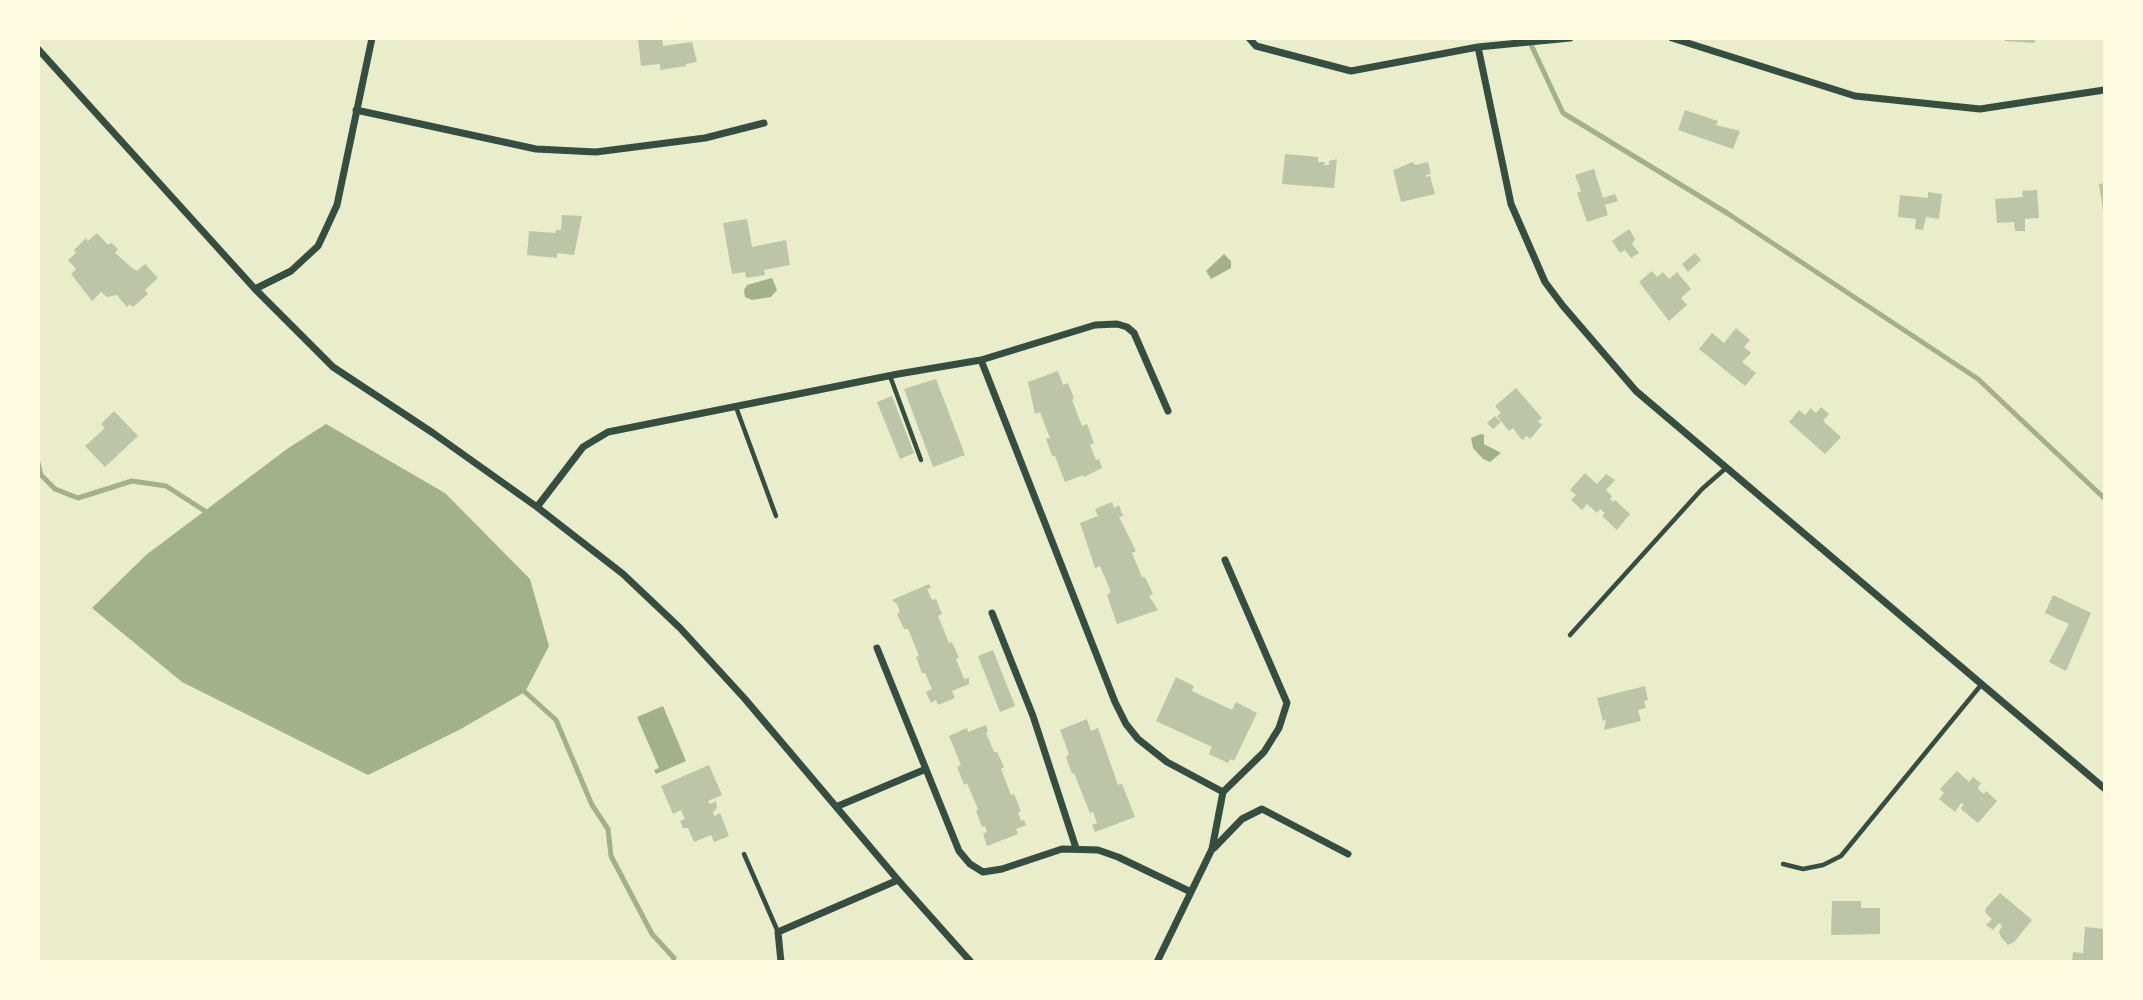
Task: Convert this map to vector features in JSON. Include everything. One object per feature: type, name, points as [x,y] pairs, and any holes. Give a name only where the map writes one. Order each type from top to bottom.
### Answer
[{"type":"street","points":[[255,289],[291,271],[318,246],[337,205],[372,38]]},
{"type":"street","points":[[1249,38],[1255,46],[1351,71],[1478,47],[1570,38]]},
{"type":"street","points":[[1673,39],[1855,96],[1980,109],[2105,90]]},
{"type":"street","points":[[1478,47],[1511,204],[1545,282],[1636,391],[2105,788]]},
{"type":"street","points":[[38,49],[255,289],[333,367],[433,433],[537,507],[623,574],[680,628],[745,699],[898,880],[971,961]]},
{"type":"street","points":[[356,110],[536,149],[596,152],[705,138],[764,123]]},
{"type":"street","points":[[537,507],[583,447],[608,432],[890,375],[981,360],[1108,323],[1126,327],[1134,333],[1168,411]]},
{"type":"street","points":[[981,360],[1126,724],[1138,739],[1167,762],[1223,792]]},
{"type":"street","points":[[1157,961],[1212,849],[1223,792],[1264,752],[1279,728],[1287,703],[1225,561]]},
{"type":"street","points":[[992,613],[1033,716],[1076,848]]},
{"type":"street","points":[[877,648],[959,851],[970,864],[983,872],[1002,869],[1062,849],[1098,850],[1191,892]]},
{"type":"street","points":[[838,806],[926,769]]},
{"type":"street","points":[[1212,849],[1242,819],[1262,809],[1348,854]]},
{"type":"street","points":[[781,961],[778,932],[898,880]]},
{"type":"lane","points":[[890,375],[921,460]]},
{"type":"lane","points":[[736,407],[776,516]]},
{"type":"lane","points":[[1570,635],[1702,489],[1726,468]]},
{"type":"lane","points":[[1783,864],[1803,869],[1823,865],[1841,856],[1981,685]]},
{"type":"lane","points":[[744,854],[778,932]]},
{"type":"shaded area","points":[[1224,254],[1231,261],[1231,268],[1211,279],[1206,271]]},
{"type":"shaded area","points":[[772,278],[777,290],[771,297],[752,300],[745,297],[744,290],[747,285]]},
{"type":"shaded area","points":[[326,424],[445,493],[530,579],[549,646],[525,692],[459,730],[368,775],[182,682],[92,608],[146,555],[287,449]]},
{"type":"shaded area","points":[[1484,435],[1484,444],[1501,453],[1490,462],[1483,459],[1473,448],[1471,438]]},
{"type":"shaded area","points":[[663,706],[686,761],[656,774],[654,770],[659,768],[637,717]]},
{"type":"building","points":[[638,38],[662,38],[663,46],[692,42],[697,62],[660,70],[660,64],[641,66]]},
{"type":"building","points":[[2005,38],[2035,38],[2035,43],[2005,41]]},
{"type":"building","points":[[1685,110],[1718,121],[1716,125],[1740,131],[1733,149],[1678,130]]},
{"type":"building","points":[[1285,154],[1318,157],[1318,162],[1325,162],[1324,165],[1337,159],[1334,188],[1282,184]]},
{"type":"building","points":[[1413,162],[1415,165],[1428,162],[1431,174],[1426,177],[1430,176],[1435,194],[1401,202],[1393,170]]},
{"type":"building","points":[[1594,169],[1603,198],[1615,194],[1618,201],[1605,205],[1608,215],[1587,222],[1577,193],[1581,191],[1575,175]]},
{"type":"building","points":[[2104,183],[2104,211],[2103,211],[2099,184]]},
{"type":"building","points":[[2037,190],[2039,218],[2025,219],[2025,231],[2015,231],[2014,222],[1997,223],[1995,199],[2023,197],[2022,191]]},
{"type":"building","points":[[1928,192],[1942,194],[1939,219],[1926,217],[1923,230],[1915,229],[1916,219],[1898,217],[1900,195],[1928,198]]},
{"type":"building","points":[[562,215],[582,216],[574,255],[557,253],[557,258],[527,255],[529,231],[555,233],[556,230],[561,230]]},
{"type":"building","points":[[747,219],[752,247],[786,240],[790,265],[764,270],[765,275],[746,278],[745,272],[732,274],[723,223]]},
{"type":"building","points":[[1629,229],[1635,239],[1632,244],[1639,253],[1631,258],[1625,250],[1620,253],[1612,241]]},
{"type":"building","points":[[97,233],[108,245],[111,243],[118,249],[115,253],[131,267],[137,271],[145,264],[158,278],[145,290],[148,294],[133,307],[130,304],[127,307],[117,295],[107,297],[101,292],[92,301],[71,274],[76,269],[68,260],[76,253],[74,250],[86,238],[88,241]]},
{"type":"building","points":[[1695,253],[1701,260],[1688,272],[1682,264]]},
{"type":"building","points":[[1652,271],[1657,277],[1663,272],[1669,279],[1677,272],[1691,289],[1681,298],[1687,305],[1669,321],[1639,282]]},
{"type":"building","points":[[1736,328],[1750,340],[1744,347],[1751,353],[1742,362],[1756,373],[1745,386],[1699,349],[1712,333],[1724,343]]},
{"type":"building","points":[[1058,371],[1063,385],[1068,383],[1082,426],[1087,424],[1094,443],[1090,445],[1102,468],[1065,482],[1055,456],[1052,456],[1046,439],[1050,438],[1040,412],[1035,414],[1028,382]]},
{"type":"building","points":[[936,379],[965,455],[933,467],[904,389]]},
{"type":"building","points":[[1516,388],[1542,418],[1538,421],[1542,425],[1530,439],[1527,436],[1522,440],[1513,428],[1509,431],[1497,416],[1501,413],[1495,406]]},
{"type":"building","points":[[892,396],[914,453],[900,459],[877,402]]},
{"type":"building","points":[[1821,407],[1829,414],[1823,421],[1841,437],[1825,454],[1789,422],[1799,410],[1805,415],[1811,408],[1816,413]]},
{"type":"building","points":[[114,411],[138,436],[105,467],[85,446],[105,428],[101,424]]},
{"type":"building","points":[[1495,416],[1501,422],[1493,429],[1487,423]]},
{"type":"building","points":[[1585,473],[1597,484],[1606,474],[1615,480],[1606,490],[1612,496],[1610,499],[1613,502],[1615,500],[1630,514],[1617,530],[1602,516],[1605,513],[1600,509],[1597,513],[1587,504],[1582,510],[1571,500],[1576,495],[1570,490]]},
{"type":"building","points":[[1112,502],[1114,508],[1119,505],[1123,516],[1119,517],[1136,551],[1132,553],[1153,594],[1149,596],[1158,610],[1117,624],[1107,595],[1111,592],[1100,566],[1095,568],[1080,523],[1098,516],[1095,509]]},
{"type":"building","points":[[929,584],[931,588],[927,589],[932,600],[936,599],[942,614],[938,616],[949,643],[952,642],[959,658],[956,659],[964,679],[969,678],[969,684],[952,691],[955,698],[938,705],[936,700],[931,703],[926,692],[932,689],[925,673],[922,673],[916,657],[919,656],[908,629],[904,629],[897,614],[900,612],[897,604],[892,600]]},
{"type":"building","points":[[2053,595],[2091,613],[2066,671],[2049,662],[2069,624],[2045,613]]},
{"type":"building","points":[[993,650],[1015,706],[1000,712],[978,656]]},
{"type":"building","points":[[1176,677],[1194,686],[1192,691],[1232,710],[1236,702],[1257,713],[1234,761],[1230,759],[1228,763],[1209,754],[1212,747],[1156,721]]},
{"type":"building","points":[[1645,686],[1648,700],[1644,701],[1646,708],[1638,710],[1641,721],[1604,730],[1606,720],[1603,721],[1597,698]]},
{"type":"building","points":[[1087,719],[1091,731],[1098,728],[1118,785],[1122,784],[1135,817],[1095,832],[1092,825],[1097,823],[1093,812],[1090,813],[1074,773],[1072,774],[1066,757],[1069,754],[1060,730]]},
{"type":"building","points":[[986,725],[986,733],[994,752],[997,752],[1004,767],[1001,769],[1011,795],[1014,794],[1021,811],[1018,812],[1021,821],[1024,820],[1026,825],[1016,829],[1018,834],[987,846],[983,834],[987,832],[985,826],[982,827],[967,783],[964,785],[957,767],[961,765],[949,736],[967,728],[968,732]]},
{"type":"building","points":[[709,765],[722,795],[708,801],[710,804],[716,801],[714,816],[720,813],[729,836],[714,842],[711,835],[694,842],[688,828],[683,828],[680,821],[685,819],[681,810],[673,814],[661,786]]},
{"type":"building","points":[[1957,771],[1969,782],[1973,777],[1981,783],[1979,790],[1984,794],[1986,791],[1997,801],[1978,823],[1961,809],[1964,804],[1961,803],[1955,812],[1939,799],[1944,793],[1940,789]]},
{"type":"building","points":[[2000,893],[2032,920],[2014,942],[2008,945],[2001,937],[1999,932],[2002,926],[1999,923],[1993,930],[1986,925],[1992,919],[1985,912],[1986,908]]},
{"type":"building","points":[[1832,901],[1861,901],[1861,908],[1880,908],[1880,934],[1831,935]]},
{"type":"building","points":[[2085,927],[2104,929],[2104,962],[2072,962],[2073,952],[2083,953]]},
{"type":"waterway","points":[[1528,38],[1563,113],[1727,213],[1978,379],[2104,498]]},
{"type":"waterway","points":[[38,463],[41,475],[55,489],[78,498],[132,481],[166,486],[205,511]]},
{"type":"waterway","points":[[525,692],[556,720],[592,805],[608,829],[611,856],[652,934],[674,958],[673,962]]}]
